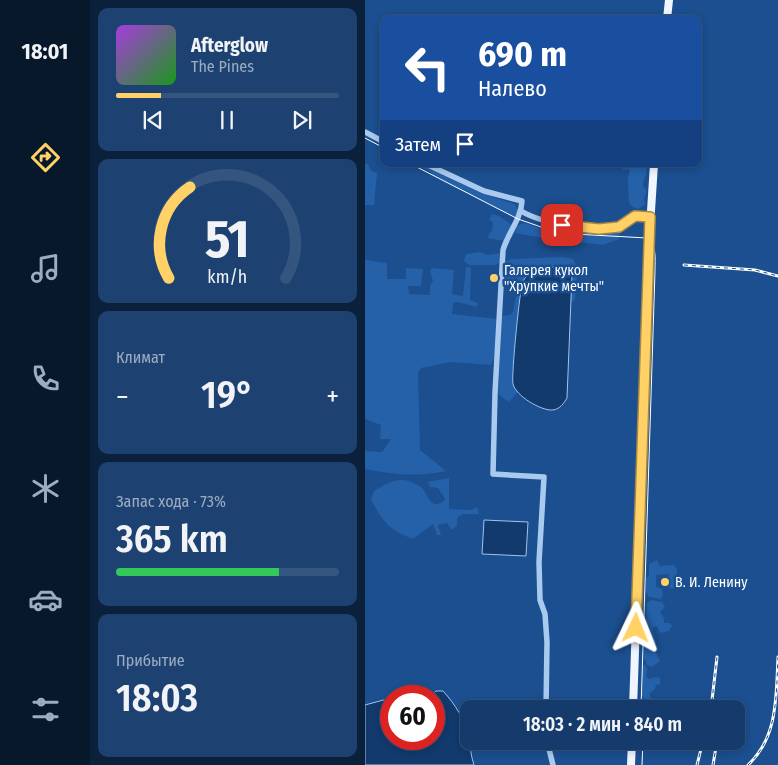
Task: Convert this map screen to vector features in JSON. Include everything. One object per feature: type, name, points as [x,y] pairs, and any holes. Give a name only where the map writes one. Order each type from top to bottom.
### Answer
[{"type":"main road","points":[[667,15],[669,0]]},
{"type":"main road","points":[[633,700],[650,217],[654,167]]},
{"type":"main road","points":[[631,765],[632,750]]},
{"type":"street","points":[[365,132],[380,140]]},
{"type":"street","points":[[432,167],[484,191],[521,201],[521,212],[509,233],[503,250],[495,393],[493,474],[544,477],[539,562],[540,600],[545,614],[546,628],[546,700]]},
{"type":"street","points":[[521,212],[530,217],[562,225],[599,229],[619,227],[635,216],[650,217]]},
{"type":"street","points":[[549,750],[553,765]]},
{"type":"shaded area","points":[[365,164],[368,164],[371,171],[377,173],[374,205],[365,205]]},
{"type":"shaded area","points":[[422,167],[481,193],[514,204],[519,212],[515,217],[432,175],[431,172]]},
{"type":"shaded area","points":[[623,167],[647,167],[643,186],[646,189],[645,205],[638,209],[629,203],[628,182],[630,171],[628,169],[623,170]]},
{"type":"shaded area","points":[[492,214],[499,216],[512,225],[504,241],[487,238],[492,230],[493,222],[489,220]]},
{"type":"shaded area","points":[[523,223],[542,228],[546,223],[607,230],[621,229],[619,239],[603,245],[515,233],[517,226]]},
{"type":"shaded area","points":[[480,252],[488,255],[501,253],[501,262],[495,265],[469,265],[464,261],[466,254]]},
{"type":"shaded area","points":[[563,257],[573,259],[578,268],[575,299],[571,303],[572,274],[513,384],[518,392],[509,402],[498,394],[502,316],[510,315],[513,312],[516,296],[504,282],[505,262],[511,259]]},
{"type":"shaded area","points":[[365,260],[387,263],[387,279],[406,279],[406,268],[423,269],[421,286],[408,286],[409,294],[430,295],[430,285],[433,281],[430,271],[432,268],[454,270],[452,294],[463,296],[466,267],[471,268],[470,300],[478,303],[477,307],[457,302],[453,303],[452,314],[497,319],[495,356],[491,365],[451,362],[421,368],[418,373],[420,450],[446,471],[405,474],[365,469],[365,451],[382,452],[391,439],[380,439],[381,425],[365,419]]},
{"type":"shaded area","points":[[542,267],[559,267],[572,274],[567,398],[560,407],[553,410],[542,408],[530,402],[515,389],[513,384],[516,332],[523,281],[529,274]]},
{"type":"shaded area","points":[[449,478],[449,509],[471,510],[477,507],[479,514],[463,514],[457,518],[457,526],[451,530],[447,523],[438,525],[441,535],[437,535],[433,524],[413,539],[405,536],[387,524],[371,499],[374,491],[392,482],[403,480],[422,488],[433,504],[440,503],[445,500],[444,497],[438,488],[430,487],[428,482]]},
{"type":"shaded area","points":[[484,520],[528,522],[526,556],[482,554]]},
{"type":"shaded area","points":[[657,560],[660,566],[674,565],[677,569],[677,587],[672,589],[667,585],[669,574],[656,575],[656,587],[662,589],[663,595],[661,599],[649,597],[646,592],[649,564]]},
{"type":"shaded area","points":[[651,600],[662,602],[665,607],[660,612],[664,618],[664,623],[670,623],[672,626],[669,631],[660,633],[657,626],[653,627],[656,642],[653,645],[660,661],[652,667],[647,665],[644,658],[647,603]]},
{"type":"shaded area","points":[[645,664],[647,669],[646,677],[649,679],[660,678],[660,684],[656,685],[655,689],[650,693],[650,698],[655,700],[646,700],[642,696],[643,666]]},
{"type":"shaded area","points":[[445,694],[460,716],[460,750],[470,750],[474,765],[365,765],[365,705],[380,701],[380,750],[445,750]]},
{"type":"tram line","points":[[365,138],[380,146]]},
{"type":"tram line","points":[[417,167],[518,219],[547,229],[574,234],[647,238],[652,245],[655,253],[655,271],[641,700]]},
{"type":"tram line","points":[[642,765],[643,750]]},
{"type":"railway","points":[[684,265],[755,270],[778,276]]},
{"type":"railway","points":[[712,700],[717,657]]},
{"type":"railway","points":[[748,765],[758,754],[770,729],[776,701],[778,657]]},
{"type":"railway","points":[[697,765],[701,750]]},
{"type":"railway","points":[[713,765],[716,750]]},
{"type":"place","name":"Галерея кукол \"Хрупкие мечты\"","points":[[494,278]]},
{"type":"place","name":"В. И. Ленину","points":[[665,582]]},
{"type":"route","points":[[562,225],[599,229],[619,227],[635,216],[650,217],[636,628]]}]
